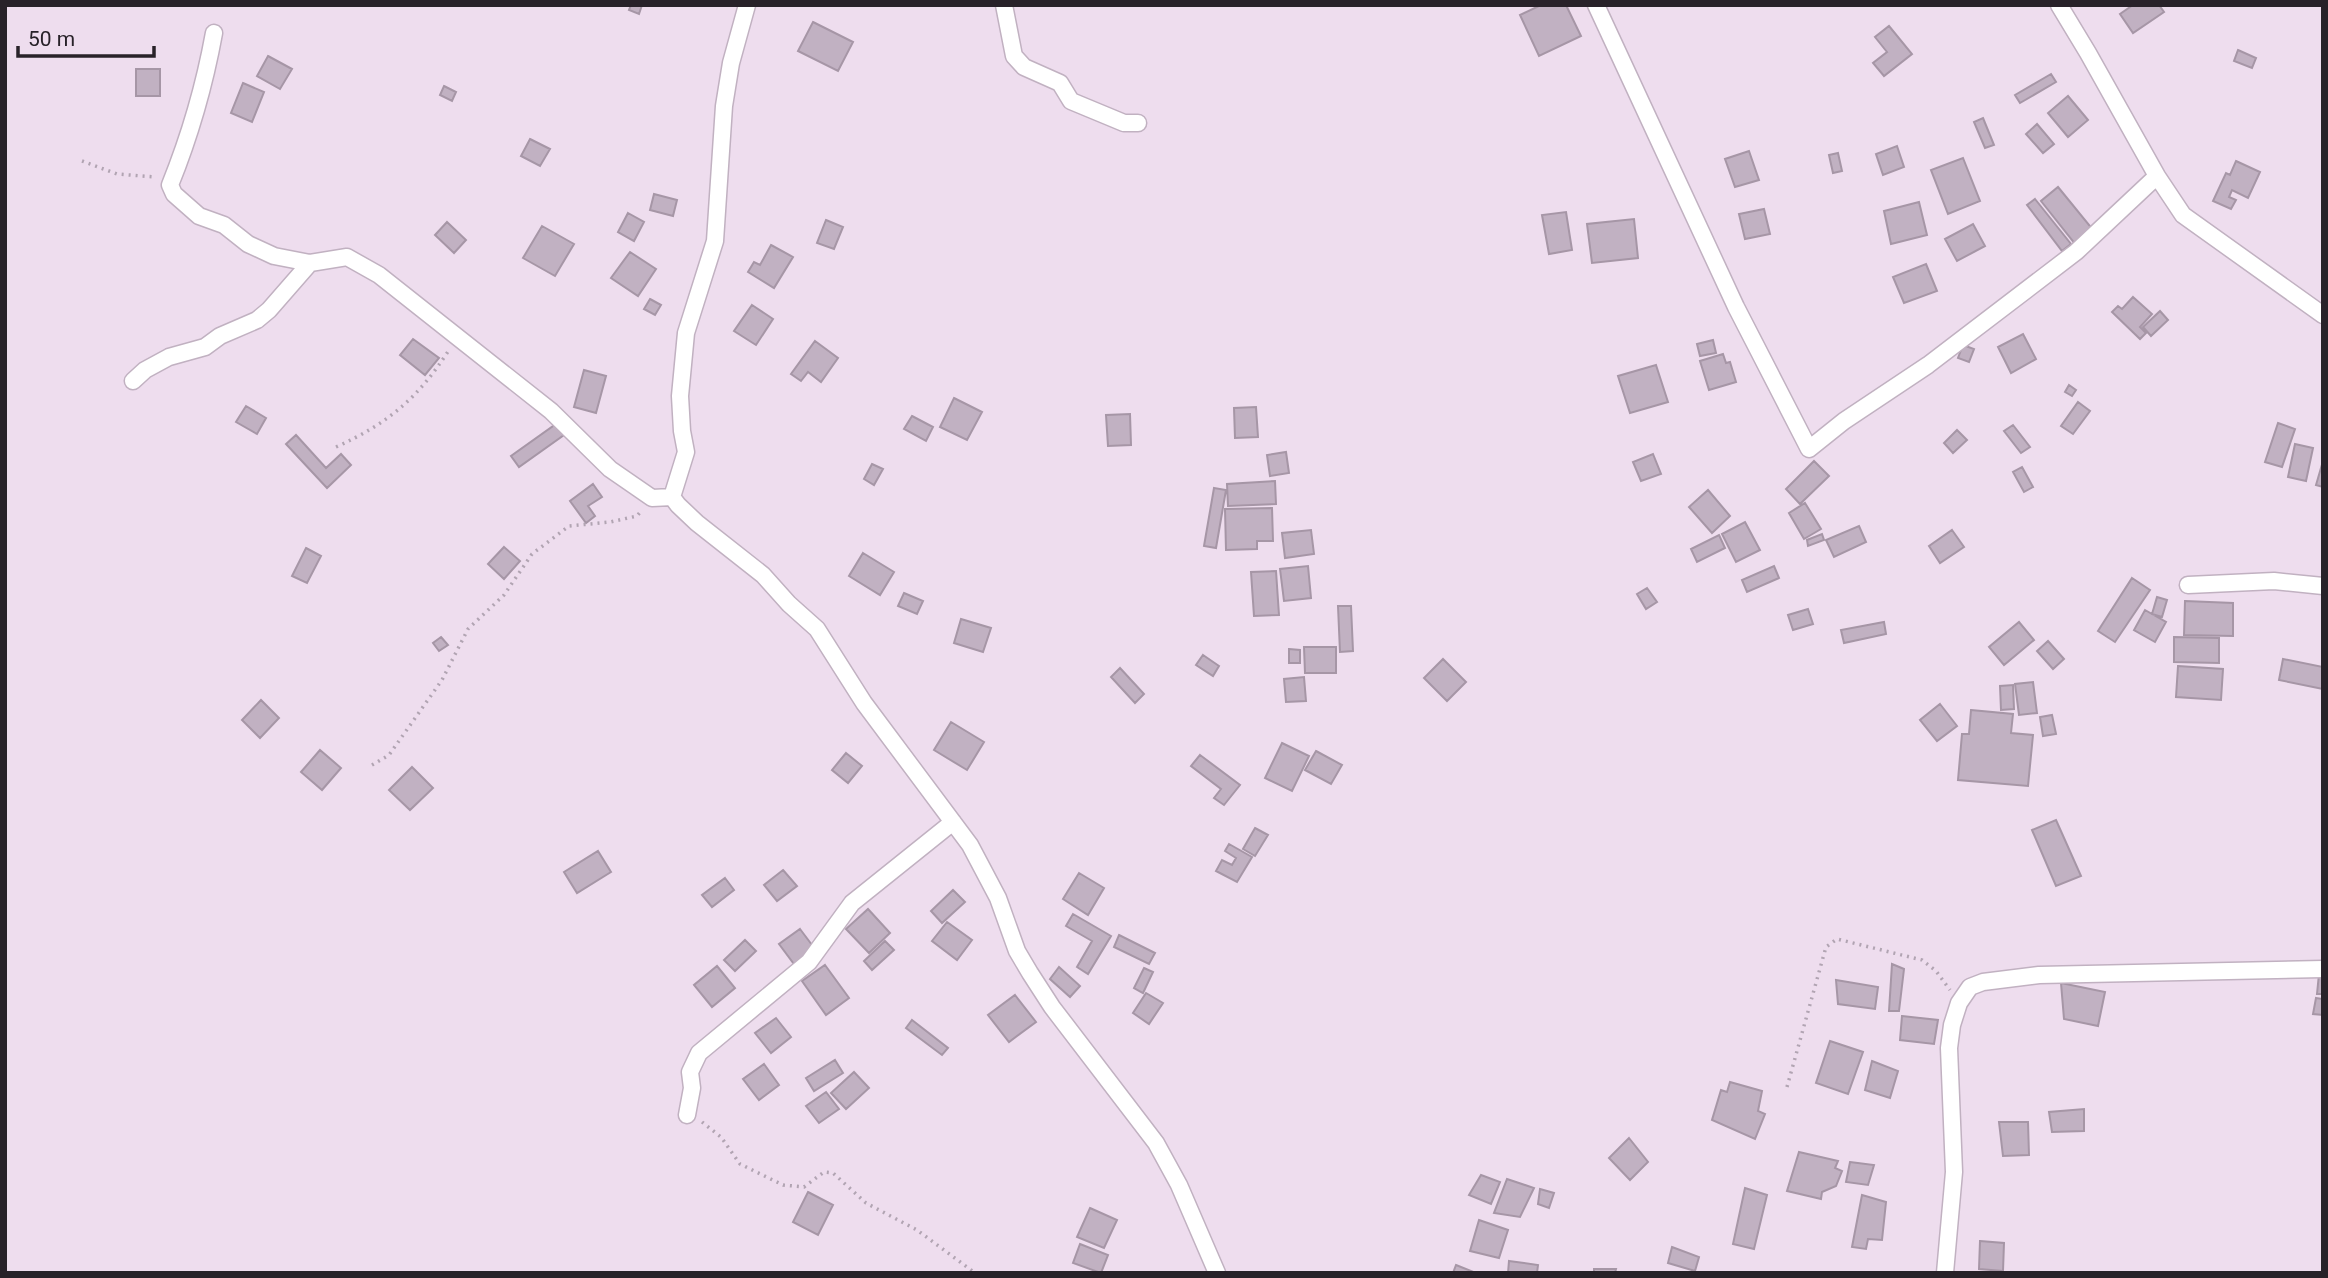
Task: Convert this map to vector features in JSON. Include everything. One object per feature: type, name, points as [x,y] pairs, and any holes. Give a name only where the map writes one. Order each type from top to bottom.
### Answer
[{"type":"street","points":[[672,496],[686,452],[680,396],[686,333],[717,233],[724,106],[731,64],[747,5]]},
{"type":"street","points":[[1004,5],[1014,56],[1024,67],[1060,83],[1072,101],[1124,123],[1138,123]]},
{"type":"street","points":[[1596,5],[1736,307],[1809,449],[1844,421],[1928,365],[2076,253],[2157,176]]},
{"type":"street","points":[[2059,5],[2157,176],[2183,215],[2323,315]]},
{"type":"street","points":[[214,33],[206,79],[190,136],[170,185],[174,194],[199,216],[224,225],[248,244],[274,256],[310,263],[347,257],[380,275],[551,411],[610,469],[652,498],[672,496]]},
{"type":"street","points":[[133,381],[145,370],[169,357],[205,347],[220,336],[257,320],[310,263]]},
{"type":"street","points":[[672,496],[697,523],[763,575],[789,604],[817,629],[864,704],[970,845],[998,898],[1017,951],[1030,974],[1156,1143],[1179,1185],[1217,1273]]},
{"type":"street","points":[[2188,585],[2274,581],[2323,586]]},
{"type":"street","points":[[687,1115],[692,1088],[690,1072],[699,1053],[809,962],[852,903],[953,822]]},
{"type":"street","points":[[1945,1273],[1954,1172],[1949,1048],[1959,1003],[1970,987],[1983,982],[2039,975],[2323,969]]},
{"type":"path","points":[[82,161],[117,174],[150,176],[170,185]]},
{"type":"path","points":[[337,447],[369,432],[390,418],[431,378],[457,338]]},
{"type":"path","points":[[372,765],[390,755],[442,680],[468,629],[503,594],[533,554],[569,526],[637,516],[652,498]]},
{"type":"path","points":[[1787,1087],[1826,947],[1837,939],[1922,960],[1936,971],[1959,1003]]},
{"type":"path","points":[[687,1115],[721,1137],[740,1164],[783,1185],[804,1187],[824,1172],[833,1172],[866,1203],[918,1230],[975,1273]]},
{"type":"building","points":[[631,5],[642,5],[639,14],[629,10]]},
{"type":"building","points":[[1541,5],[1566,5],[1581,36],[1539,56],[1520,15]]},
{"type":"building","points":[[2133,5],[2159,5],[2164,12],[2133,33],[2120,14]]},
{"type":"building","points":[[813,22],[853,42],[838,71],[798,51]]},
{"type":"building","points":[[1889,26],[1912,54],[1884,76],[1873,63],[1887,52],[1875,37]]},
{"type":"building","points":[[2238,50],[2256,58],[2252,68],[2234,61]]},
{"type":"building","points":[[268,56],[292,69],[280,89],[257,76]]},
{"type":"building","points":[[136,69],[160,69],[160,96],[136,96]]},
{"type":"building","points":[[2051,74],[2056,82],[2020,103],[2015,95]]},
{"type":"building","points":[[243,83],[264,92],[252,122],[231,113]]},
{"type":"building","points":[[444,86],[456,92],[452,101],[440,95]]},
{"type":"building","points":[[2068,96],[2088,120],[2068,137],[2048,113]]},
{"type":"building","points":[[1983,118],[1994,145],[1985,148],[1974,122]]},
{"type":"building","points":[[2037,124],[2054,144],[2043,153],[2026,134]]},
{"type":"building","points":[[530,139],[550,149],[540,166],[521,156]]},
{"type":"building","points":[[1897,146],[1904,167],[1883,175],[1876,154]]},
{"type":"building","points":[[1749,151],[1759,180],[1735,187],[1725,159]]},
{"type":"building","points":[[1838,153],[1842,171],[1833,173],[1829,155]]},
{"type":"building","points":[[1963,158],[1980,201],[1948,214],[1931,170]]},
{"type":"building","points":[[2236,161],[2260,172],[2248,198],[2232,190],[2229,197],[2236,200],[2231,209],[2213,201],[2226,173],[2230,175]]},
{"type":"building","points":[[2058,187],[2094,231],[2076,245],[2041,201]]},
{"type":"building","points":[[654,194],[677,200],[673,216],[650,210]]},
{"type":"building","points":[[2035,199],[2071,244],[2062,251],[2027,205]]},
{"type":"building","points":[[1919,202],[1927,235],[1891,244],[1884,211]]},
{"type":"building","points":[[1764,209],[1770,234],[1745,239],[1739,214]]},
{"type":"building","points":[[1566,212],[1572,250],[1549,254],[1542,215]]},
{"type":"building","points":[[628,213],[644,222],[634,241],[618,232]]},
{"type":"building","points":[[1634,219],[1638,258],[1592,263],[1587,224]]},
{"type":"building","points":[[826,220],[843,227],[834,249],[817,243]]},
{"type":"building","points":[[447,222],[466,240],[454,253],[435,235]]},
{"type":"building","points":[[1973,224],[1985,246],[1957,261],[1945,239]]},
{"type":"building","points":[[542,226],[574,244],[555,276],[523,258]]},
{"type":"building","points":[[771,245],[793,257],[774,288],[748,272],[754,262],[760,265]]},
{"type":"building","points":[[630,252],[656,269],[638,296],[611,278]]},
{"type":"building","points":[[1926,264],[1937,291],[1904,303],[1893,277]]},
{"type":"building","points":[[2133,297],[2152,314],[2140,327],[2146,333],[2140,339],[2112,312],[2118,306],[2122,309]]},
{"type":"building","points":[[650,299],[661,305],[655,315],[644,309]]},
{"type":"building","points":[[752,305],[773,319],[756,345],[734,331]]},
{"type":"building","points":[[2160,311],[2168,320],[2151,336],[2143,327]]},
{"type":"building","points":[[2023,334],[2036,359],[2011,373],[1998,347]]},
{"type":"building","points":[[413,339],[439,358],[425,375],[400,355]]},
{"type":"building","points":[[1713,340],[1716,353],[1700,356],[1697,344]]},
{"type":"building","points":[[815,341],[838,358],[821,382],[808,372],[801,381],[791,374]]},
{"type":"building","points":[[1963,345],[1974,349],[1969,362],[1958,358]]},
{"type":"building","points":[[1723,354],[1726,363],[1730,362],[1736,382],[1709,390],[1700,361]]},
{"type":"building","points":[[1656,365],[1668,402],[1630,413],[1618,376]]},
{"type":"building","points":[[584,370],[606,376],[596,413],[574,407]]},
{"type":"building","points":[[2069,385],[2076,390],[2072,396],[2065,392]]},
{"type":"building","points":[[954,398],[982,412],[967,440],[940,427]]},
{"type":"building","points":[[2078,402],[2090,411],[2073,434],[2061,426]]},
{"type":"building","points":[[246,406],[266,418],[257,434],[236,422]]},
{"type":"building","points":[[1256,407],[1258,437],[1235,438],[1234,408]]},
{"type":"building","points":[[1130,414],[1131,445],[1108,446],[1106,415]]},
{"type":"building","points":[[912,416],[933,427],[926,441],[904,429]]},
{"type":"building","points":[[2278,423],[2295,429],[2282,467],[2265,462]]},
{"type":"building","points":[[556,424],[564,435],[519,467],[511,456]]},
{"type":"building","points":[[2013,425],[2030,447],[2021,453],[2004,431]]},
{"type":"building","points":[[1957,430],[1967,440],[1953,453],[1944,443]]},
{"type":"building","points":[[296,435],[326,468],[341,454],[351,465],[327,488],[286,444]]},
{"type":"building","points":[[2295,444],[2313,448],[2306,481],[2288,477]]},
{"type":"building","points":[[1286,452],[1289,473],[1270,476],[1267,455]]},
{"type":"building","points":[[1653,454],[1661,474],[1641,481],[1633,462]]},
{"type":"building","points":[[1814,461],[1829,476],[1800,504],[1786,489]]},
{"type":"building","points":[[2323,461],[2323,487],[2316,485]]},
{"type":"building","points":[[872,464],[883,469],[874,485],[864,479]]},
{"type":"building","points":[[2022,467],[2033,487],[2024,492],[2013,472]]},
{"type":"building","points":[[1275,481],[1276,504],[1228,506],[1227,484]]},
{"type":"building","points":[[593,484],[602,497],[588,506],[595,516],[586,523],[570,501]]},
{"type":"building","points":[[1214,488],[1226,490],[1216,548],[1204,546]]},
{"type":"building","points":[[1708,490],[1730,516],[1712,533],[1689,507]]},
{"type":"building","points":[[1805,503],[1821,529],[1804,539],[1789,513]]},
{"type":"building","points":[[1272,508],[1273,541],[1257,541],[1257,549],[1226,550],[1225,509]]},
{"type":"building","points":[[1745,522],[1760,550],[1736,562],[1722,534]]},
{"type":"building","points":[[1859,526],[1866,542],[1834,557],[1826,540]]},
{"type":"building","points":[[1311,530],[1314,554],[1285,558],[1282,533]]},
{"type":"building","points":[[1952,530],[1964,547],[1940,563],[1929,546]]},
{"type":"building","points":[[1822,534],[1824,540],[1808,546],[1807,540]]},
{"type":"building","points":[[1719,535],[1725,548],[1697,562],[1691,549]]},
{"type":"building","points":[[504,547],[520,561],[504,579],[488,564]]},
{"type":"building","points":[[306,548],[321,556],[307,583],[292,576]]},
{"type":"building","points":[[863,553],[894,572],[880,595],[849,576]]},
{"type":"building","points":[[1308,566],[1311,598],[1284,601],[1280,569]]},
{"type":"building","points":[[1774,566],[1779,578],[1747,592],[1742,580]]},
{"type":"building","points":[[1276,571],[1279,615],[1254,616],[1251,572]]},
{"type":"building","points":[[2132,578],[2150,590],[2115,642],[2098,631]]},
{"type":"building","points":[[1647,588],[1657,602],[1646,609],[1637,594]]},
{"type":"building","points":[[904,593],[923,601],[917,614],[898,606]]},
{"type":"building","points":[[2157,597],[2167,600],[2162,617],[2152,614]]},
{"type":"building","points":[[2185,601],[2233,603],[2233,636],[2184,635]]},
{"type":"building","points":[[1338,606],[1351,606],[1353,651],[1340,652]]},
{"type":"building","points":[[1808,609],[1813,624],[1793,630],[1788,615]]},
{"type":"building","points":[[2145,610],[2166,622],[2155,642],[2134,630]]},
{"type":"building","points":[[961,619],[991,628],[983,652],[954,643]]},
{"type":"building","points":[[1884,622],[1886,634],[1844,643],[1841,630]]},
{"type":"building","points":[[2019,622],[2034,640],[2004,665],[1989,647]]},
{"type":"building","points":[[441,637],[448,645],[439,651],[433,643]]},
{"type":"building","points":[[2174,637],[2219,638],[2219,663],[2174,662]]},
{"type":"building","points":[[2048,641],[2064,659],[2053,669],[2037,651]]},
{"type":"building","points":[[1304,647],[1336,647],[1336,673],[1305,673]]},
{"type":"building","points":[[1289,649],[1300,650],[1300,663],[1289,663]]},
{"type":"building","points":[[1203,655],[1219,666],[1213,676],[1196,665]]},
{"type":"building","points":[[1443,659],[1466,682],[1447,701],[1424,678]]},
{"type":"building","points":[[2283,659],[2323,667],[2323,689],[2279,680]]},
{"type":"building","points":[[2178,666],[2223,669],[2221,700],[2176,697]]},
{"type":"building","points":[[1120,668],[1144,694],[1135,703],[1111,677]]},
{"type":"building","points":[[1304,677],[1306,701],[1286,702],[1284,679]]},
{"type":"building","points":[[2033,682],[2037,713],[2019,715],[2015,684]]},
{"type":"building","points":[[2013,685],[2014,709],[2001,710],[2000,686]]},
{"type":"building","points":[[261,700],[279,718],[260,738],[242,720]]},
{"type":"building","points":[[1940,704],[1957,726],[1937,741],[1920,720]]},
{"type":"building","points":[[1971,710],[2013,714],[2011,733],[2033,735],[2028,786],[1958,780],[1962,734],[1969,734]]},
{"type":"building","points":[[2052,715],[2056,734],[2043,736],[2040,717]]},
{"type":"building","points":[[951,722],[984,742],[967,770],[934,750]]},
{"type":"building","points":[[1282,743],[1309,756],[1292,791],[1265,778]]},
{"type":"building","points":[[320,750],[341,768],[322,790],[301,772]]},
{"type":"building","points":[[1316,751],[1342,765],[1331,784],[1305,770]]},
{"type":"building","points":[[846,753],[862,766],[848,783],[832,770]]},
{"type":"building","points":[[1200,755],[1240,785],[1224,805],[1214,798],[1221,789],[1191,766]]},
{"type":"building","points":[[412,767],[433,788],[410,810],[389,790]]},
{"type":"building","points":[[2056,820],[2081,876],[2056,886],[2032,830]]},
{"type":"building","points":[[1255,828],[1268,835],[1255,856],[1243,849]]},
{"type":"building","points":[[1229,844],[1252,857],[1237,882],[1216,871],[1222,860],[1232,865],[1236,858],[1225,851]]},
{"type":"building","points":[[598,851],[611,872],[577,893],[564,872]]},
{"type":"building","points":[[783,870],[797,886],[777,901],[764,885]]},
{"type":"building","points":[[1079,873],[1104,888],[1088,915],[1063,899]]},
{"type":"building","points":[[725,878],[734,890],[712,907],[702,895]]},
{"type":"building","points":[[953,890],[965,902],[942,923],[931,911]]},
{"type":"building","points":[[868,909],[890,933],[869,953],[846,929]]},
{"type":"building","points":[[1073,914],[1111,936],[1088,974],[1077,967],[1092,941],[1066,926]]},
{"type":"building","points":[[947,922],[972,940],[957,960],[932,941]]},
{"type":"building","points":[[800,929],[815,949],[794,964],[779,944]]},
{"type":"building","points":[[1119,935],[1155,953],[1149,964],[1114,947]]},
{"type":"building","points":[[745,940],[756,951],[735,971],[724,960]]},
{"type":"building","points":[[885,941],[894,950],[872,970],[864,961]]},
{"type":"building","points":[[1892,964],[1904,969],[1899,1011],[1889,1011]]},
{"type":"building","points":[[825,965],[849,998],[826,1015],[802,981]]},
{"type":"building","points":[[717,966],[735,988],[712,1007],[694,985]]},
{"type":"building","points":[[1059,967],[1080,986],[1070,997],[1050,979]]},
{"type":"building","points":[[1144,968],[1153,972],[1143,993],[1134,988]]},
{"type":"building","points":[[2319,974],[2323,974],[2323,994],[2317,994]]},
{"type":"building","points":[[1836,980],[1878,987],[1875,1009],[1838,1004]]},
{"type":"building","points":[[2061,983],[2105,992],[2098,1026],[2064,1019]]},
{"type":"building","points":[[1146,993],[1163,1003],[1149,1024],[1133,1013]]},
{"type":"building","points":[[1015,995],[1036,1022],[1009,1042],[988,1015]]},
{"type":"building","points":[[2316,998],[2323,999],[2323,1015],[2313,1014]]},
{"type":"building","points":[[1902,1016],[1938,1020],[1934,1044],[1900,1040]]},
{"type":"building","points":[[776,1018],[791,1037],[771,1053],[755,1033]]},
{"type":"building","points":[[912,1020],[948,1048],[942,1055],[906,1028]]},
{"type":"building","points":[[1830,1041],[1863,1052],[1848,1094],[1816,1083]]},
{"type":"building","points":[[835,1060],[843,1073],[814,1091],[806,1078]]},
{"type":"building","points":[[1872,1061],[1898,1071],[1890,1098],[1865,1090]]},
{"type":"building","points":[[764,1064],[779,1085],[759,1100],[743,1079]]},
{"type":"building","points":[[854,1072],[869,1088],[846,1109],[831,1093]]},
{"type":"building","points":[[1730,1082],[1762,1091],[1758,1111],[1765,1114],[1755,1139],[1712,1120],[1721,1090],[1727,1092]]},
{"type":"building","points":[[826,1092],[839,1109],[819,1123],[806,1106]]},
{"type":"building","points":[[2084,1109],[2084,1131],[2052,1132],[2049,1112]]},
{"type":"building","points":[[1999,1122],[2028,1122],[2029,1155],[2003,1156]]},
{"type":"building","points":[[1629,1138],[1648,1162],[1630,1180],[1609,1158]]},
{"type":"building","points":[[1799,1152],[1838,1161],[1835,1168],[1842,1171],[1836,1186],[1822,1192],[1821,1199],[1787,1191]]},
{"type":"building","points":[[1850,1162],[1874,1165],[1868,1185],[1846,1182]]},
{"type":"building","points":[[1481,1175],[1500,1182],[1491,1204],[1469,1195]]},
{"type":"building","points":[[1507,1179],[1534,1188],[1520,1217],[1494,1213]]},
{"type":"building","points":[[1745,1188],[1767,1195],[1754,1249],[1733,1244]]},
{"type":"building","points":[[1540,1189],[1554,1193],[1549,1208],[1538,1204]]},
{"type":"building","points":[[808,1192],[833,1205],[818,1235],[793,1222]]},
{"type":"building","points":[[1862,1195],[1886,1202],[1882,1240],[1868,1239],[1866,1249],[1852,1247]]},
{"type":"building","points":[[1090,1208],[1117,1220],[1104,1248],[1077,1237]]},
{"type":"building","points":[[1479,1220],[1508,1230],[1499,1258],[1470,1251]]},
{"type":"building","points":[[1980,1241],[2004,1243],[2003,1271],[1979,1269]]},
{"type":"building","points":[[1080,1244],[1108,1255],[1101,1273],[1073,1263]]},
{"type":"building","points":[[1672,1247],[1699,1257],[1695,1271],[1668,1263]]},
{"type":"building","points":[[1509,1261],[1538,1265],[1537,1273],[1508,1273]]},
{"type":"building","points":[[1456,1265],[1476,1273],[1453,1273]]},
{"type":"building","points":[[1594,1269],[1616,1269],[1615,1273],[1594,1273]]}]
